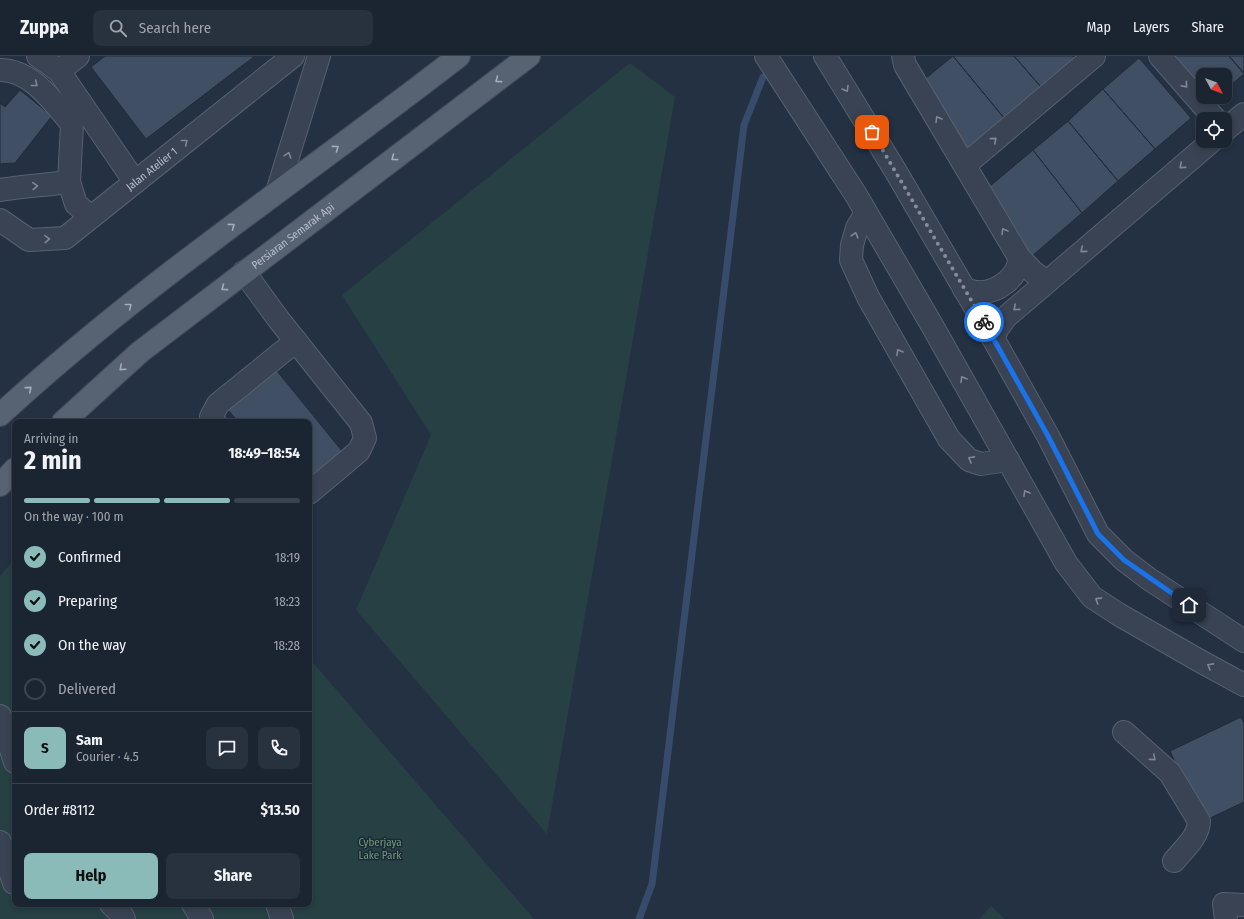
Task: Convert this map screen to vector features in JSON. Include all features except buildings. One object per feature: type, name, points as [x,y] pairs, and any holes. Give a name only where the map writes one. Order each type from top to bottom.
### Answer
[{"type":"main road","points":[[4,407],[165,277],[459,56]]},
{"type":"main road","name":"Persiaran Semarak Api","points":[[66,419],[140,352],[529,56]]},
{"type":"main road","points":[[0,485],[12,472]]},
{"type":"street","points":[[38,56],[59,71],[135,182]]},
{"type":"street","points":[[59,71],[78,56]]},
{"type":"street","name":"Jalan Atelier 1","points":[[0,220],[29,240],[65,238],[293,56]]},
{"type":"street","points":[[277,192],[319,56]]},
{"type":"street","points":[[766,56],[866,213],[1066,563],[1092,596],[1173,645],[1244,684]]},
{"type":"street","points":[[825,56],[895,170],[993,338],[1048,436],[1098,534],[1124,560],[1156,583],[1244,640]]},
{"type":"street","points":[[903,56],[905,65],[1019,257],[1032,271],[1046,282]]},
{"type":"street","points":[[965,165],[1094,56]]},
{"type":"street","points":[[1160,56],[1209,112]]},
{"type":"street","points":[[0,70],[11,70],[35,83],[72,124],[69,182],[76,204],[91,217]]},
{"type":"street","points":[[1232,124],[1244,114]]},
{"type":"street","points":[[993,338],[1006,317],[1204,148]]},
{"type":"street","points":[[0,190],[15,187],[42,186],[69,182]]},
{"type":"street","points":[[866,213],[857,228],[852,245],[852,260],[871,304],[949,439],[969,460],[981,464],[1008,460]]},
{"type":"street","points":[[964,289],[977,292],[993,290],[1006,282],[1016,272],[1019,264],[1019,257]]},
{"type":"street","points":[[244,272],[361,423],[365,438],[359,451],[312,490]]},
{"type":"street","points":[[213,419],[211,417],[218,404],[296,341]]},
{"type":"street","points":[[0,716],[12,753]]},
{"type":"street","points":[[1124,732],[1170,773],[1199,821],[1199,828],[1194,837],[1174,861]]},
{"type":"street","points":[[0,842],[10,887]]},
{"type":"street","points":[[114,907],[124,919]]},
{"type":"street","points":[[195,907],[202,919]]},
{"type":"street","points":[[278,907],[282,919]]},
{"type":"green space","points":[[630,63],[675,97],[547,834],[356,610],[431,435],[342,295]]},
{"type":"green space","name":"Cyberjaya Lake Park","points":[[12,562],[12,907],[312,907],[312,661],[534,919],[0,919],[0,576]]},
{"type":"green space","points":[[991,906],[1005,919],[979,919]]},
{"type":"waterway","points":[[639,919],[652,884],[744,125],[763,77]]},
{"type":"way so far","points":[[872,132],[984,322]]},
{"type":"route","points":[[984,322],[1048,436],[1098,534],[1124,560],[1149,579],[1189,605]]}]
